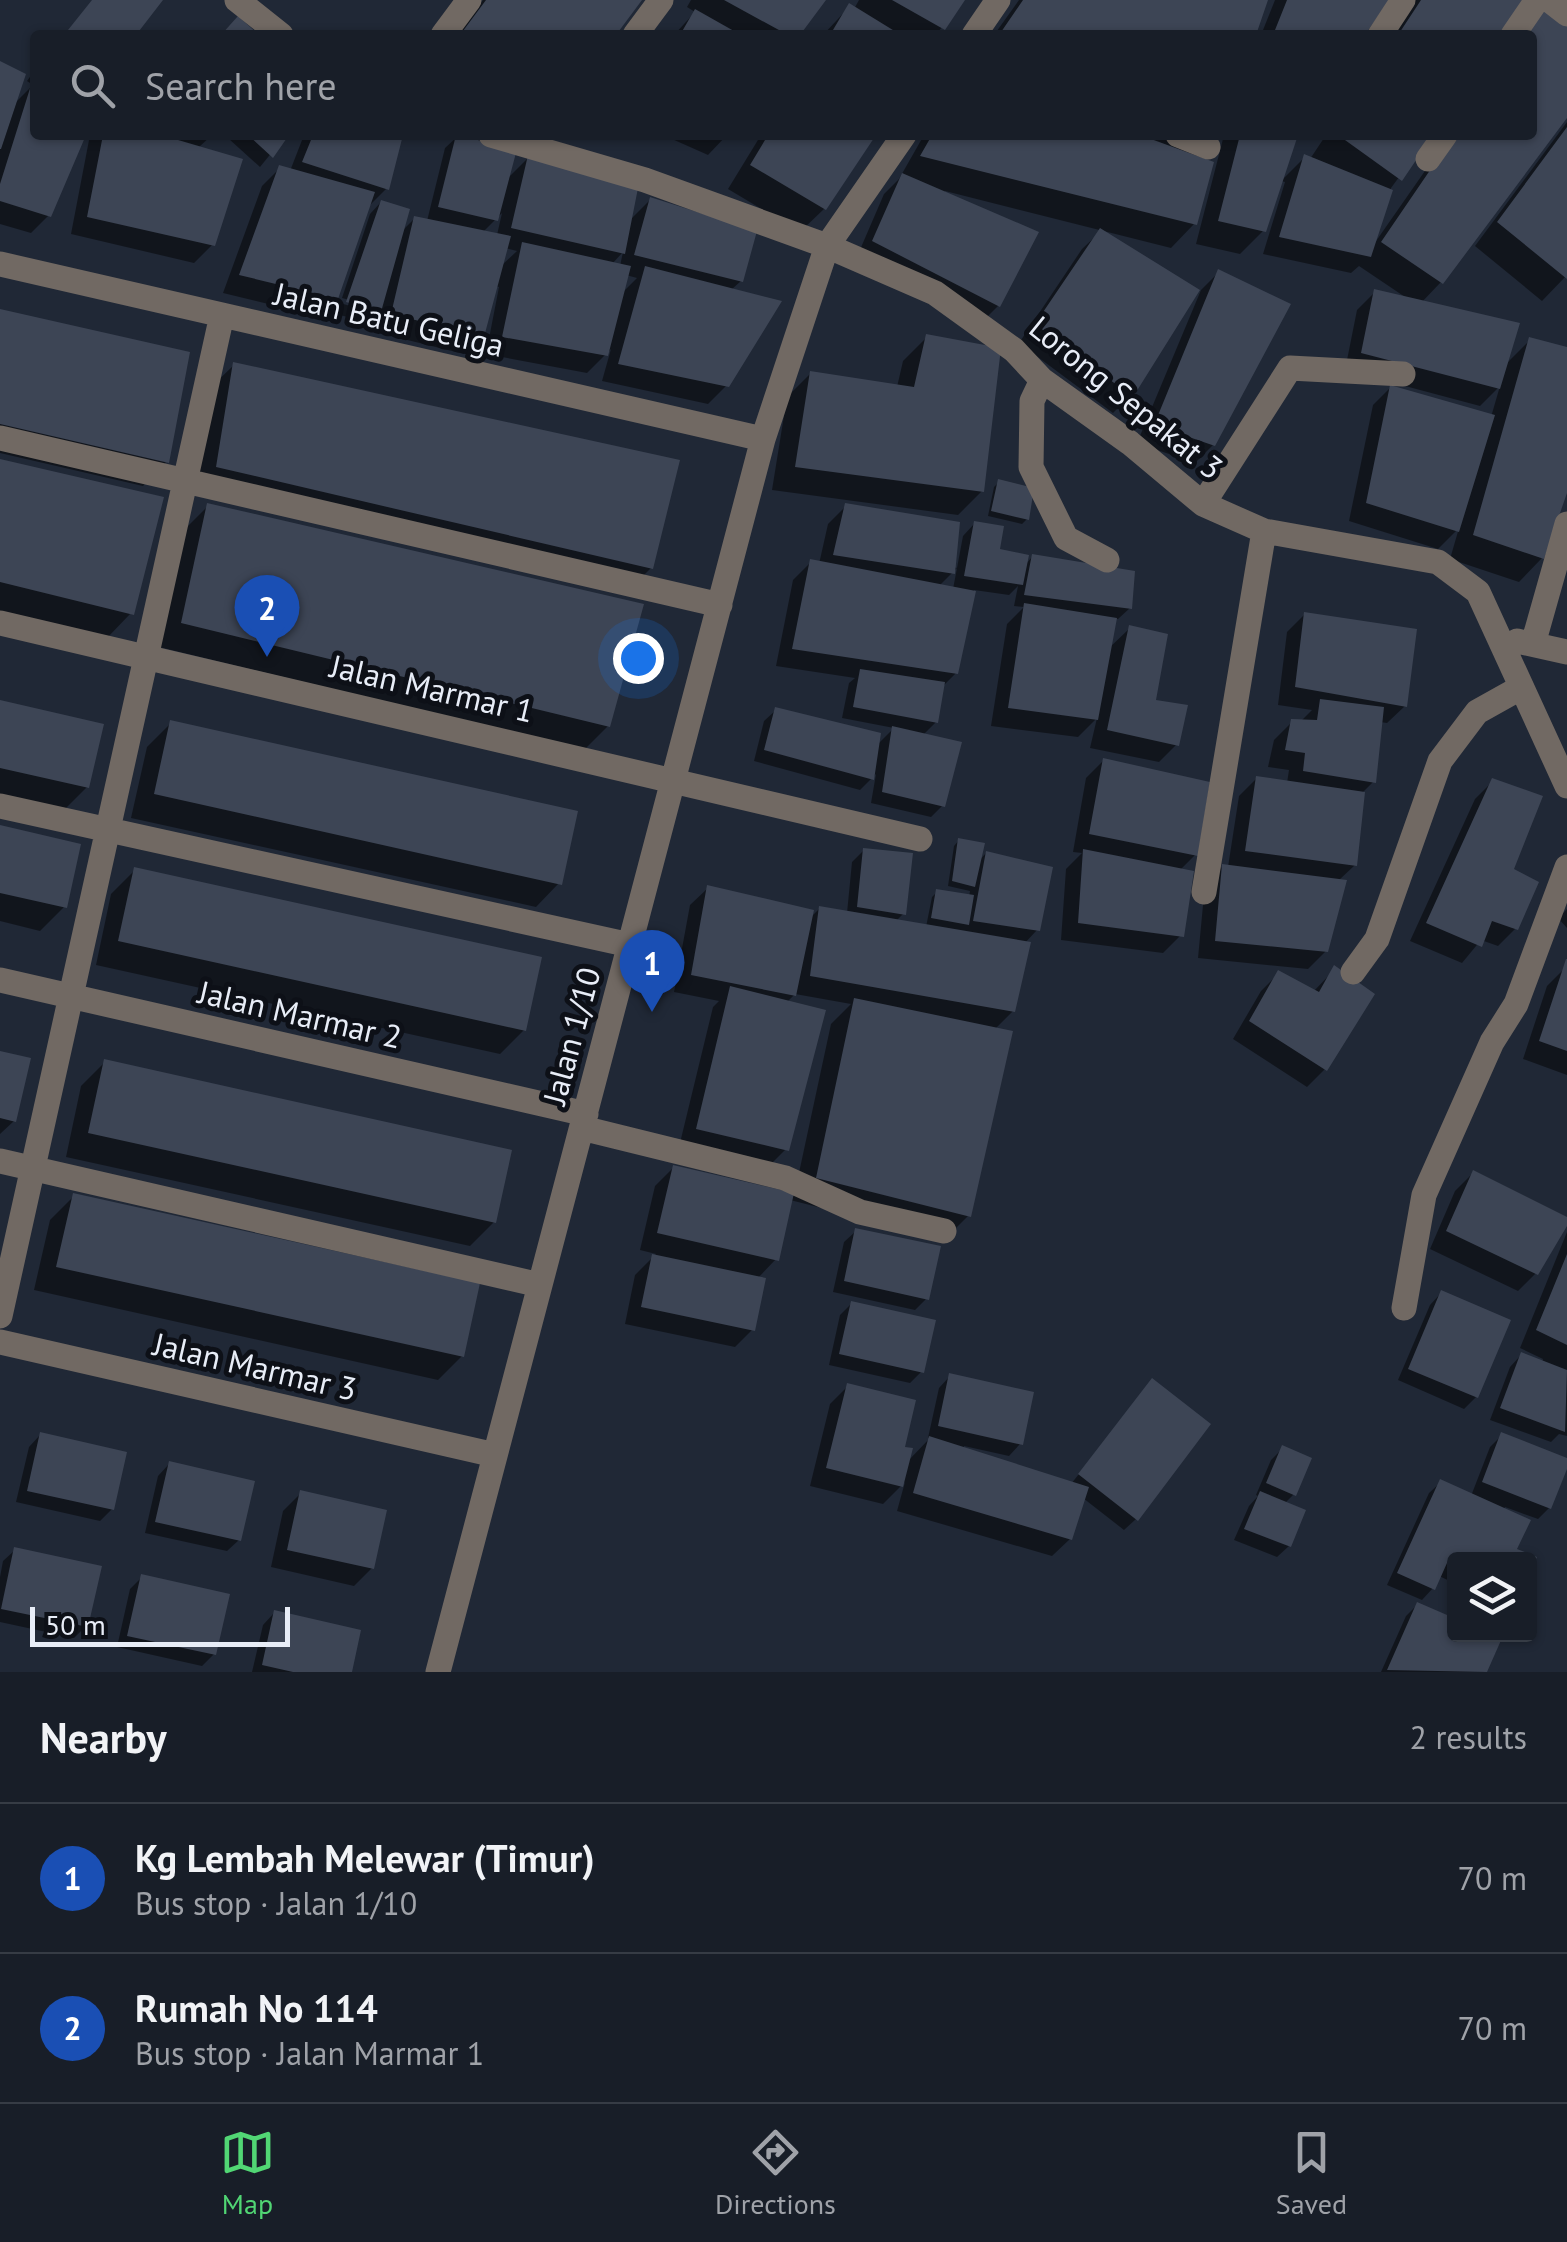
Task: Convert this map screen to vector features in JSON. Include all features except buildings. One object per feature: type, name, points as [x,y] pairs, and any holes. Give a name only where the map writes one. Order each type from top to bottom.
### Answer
[{"type":"street","points":[[238,0],[275,30]]},
{"type":"street","points":[[447,30],[469,0]]},
{"type":"street","points":[[639,30],[661,0]]},
{"type":"street","points":[[977,30],[998,0]]},
{"type":"street","points":[[1383,30],[1403,0]]},
{"type":"street","points":[[1517,30],[1538,0]]},
{"type":"street","points":[[1549,0],[1567,14]]},
{"type":"street","name":"Jalan 1/10","points":[[438,1672],[763,439],[827,246],[901,140]]},
{"type":"street","points":[[1192,140],[1208,146]]},
{"type":"street","points":[[1428,159],[1441,140]]},
{"type":"street","name":"Lorong Sepakat 3","points":[[554,143],[827,246],[935,293],[1014,350],[1042,380],[1130,443],[1203,504],[1264,530],[1438,562],[1478,592],[1567,786]]},
{"type":"street","name":"Jalan Batu Geliga","points":[[0,264],[763,439]]},
{"type":"street","points":[[0,1316],[222,315]]},
{"type":"street","points":[[1203,504],[1290,368],[1403,374]]},
{"type":"street","points":[[1042,380],[1032,401],[1031,467],[1066,538],[1106,560]]},
{"type":"street","points":[[0,438],[720,605]]},
{"type":"street","points":[[1533,644],[1567,524]]},
{"type":"street","points":[[1204,892],[1264,530]]},
{"type":"street","name":"Jalan Marmar 1","points":[[0,622],[920,839]]},
{"type":"street","points":[[1497,638],[1567,652]]},
{"type":"street","points":[[1353,972],[1377,938],[1440,761],[1477,712],[1520,688]]},
{"type":"street","points":[[0,806],[630,945]]},
{"type":"street","points":[[1404,1308],[1424,1195],[1492,1042],[1516,1004],[1567,867]]},
{"type":"street","name":"Jalan Marmar 2","points":[[0,980],[584,1121],[785,1178],[860,1212],[944,1231]]},
{"type":"street","points":[[0,1162],[540,1284]]},
{"type":"street","name":"Jalan Marmar 3","points":[[0,1342],[495,1455]]},
{"type":"place","name":"Rumah No 114","points":[[267,657]]},
{"type":"place","name":"Kg Lembah Melewar (Timur)","points":[[652,1012]]}]
